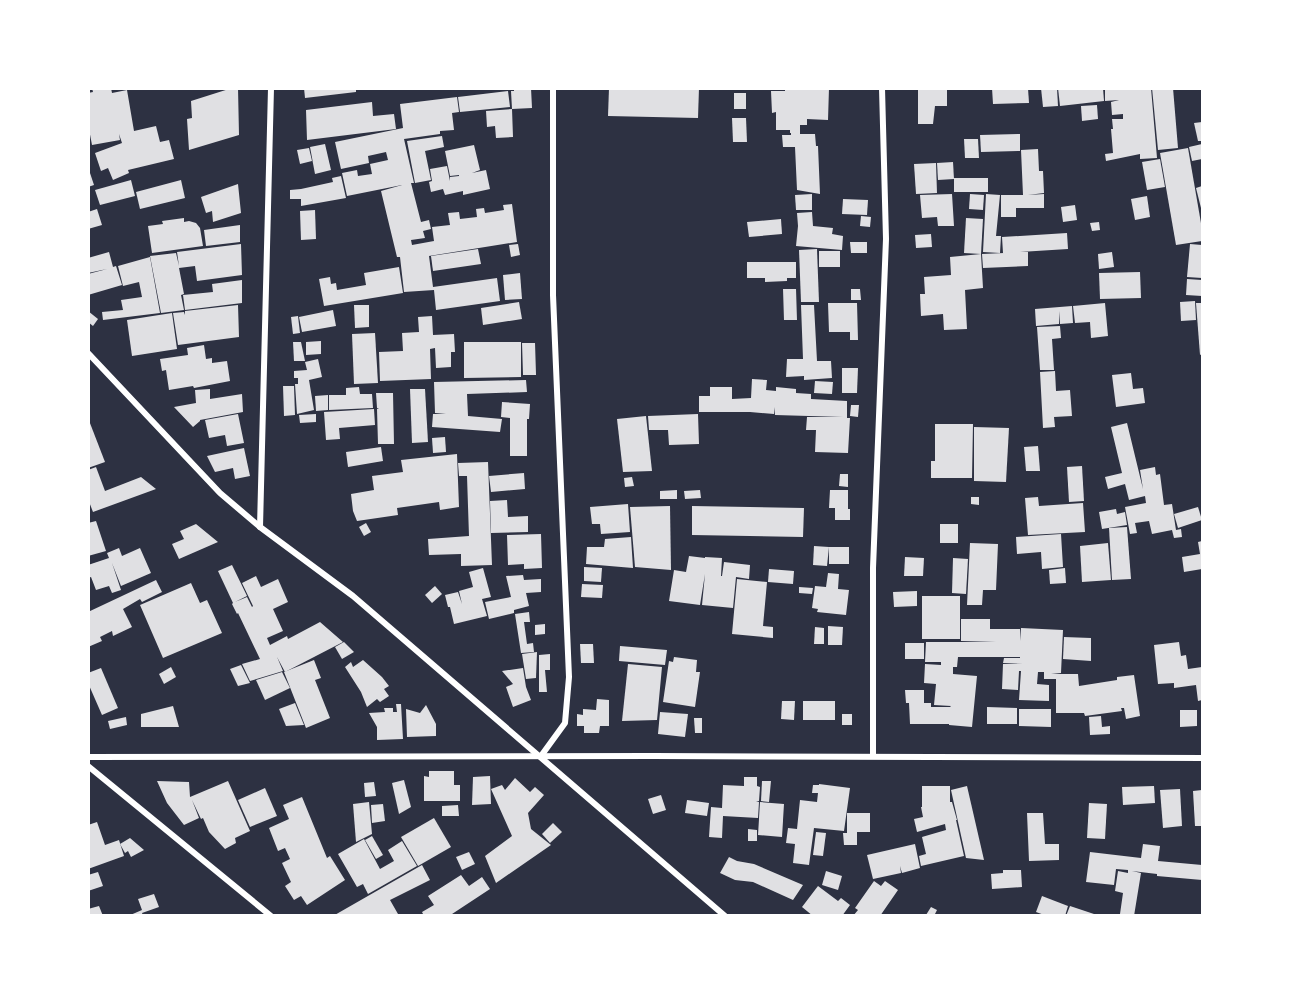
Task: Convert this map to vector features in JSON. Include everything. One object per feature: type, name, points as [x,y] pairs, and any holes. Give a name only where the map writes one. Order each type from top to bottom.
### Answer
[{"type":"street","points":[[260,527],[272,88]]},
{"type":"street","points":[[540,756],[565,723],[569,677],[553,296],[554,88]]},
{"type":"street","points":[[873,756],[873,568],[886,239],[882,88]]},
{"type":"street","points":[[88,353],[220,493],[260,527],[352,596],[726,915]]},
{"type":"street","points":[[88,757],[1203,758]]},
{"type":"street","points":[[88,766],[272,915]]},
{"type":"building","points":[[92,88],[111,88],[112,93],[127,90],[134,131],[156,126],[160,142],[169,140],[174,159],[128,170],[129,173],[113,180],[108,168],[101,171],[95,153],[122,143],[119,134],[120,140],[92,145],[88,124],[88,93],[93,92]]},
{"type":"building","points":[[238,88],[239,135],[189,150],[187,119],[192,118],[191,101]]},
{"type":"building","points":[[304,88],[356,88],[356,92],[305,98]]},
{"type":"building","points":[[514,88],[531,88],[532,108],[512,109],[511,91],[514,91]]},
{"type":"building","points":[[609,88],[699,88],[698,118],[608,116]]},
{"type":"building","points":[[785,88],[829,88],[828,120],[807,119],[807,125],[800,125],[800,134],[815,134],[816,146],[818,146],[820,194],[797,190],[795,147],[783,147],[782,135],[791,135],[790,130],[776,130],[776,112],[772,113],[771,91],[785,91]]},
{"type":"building","points":[[918,88],[947,88],[947,106],[935,106],[933,124],[918,124]]},
{"type":"building","points":[[992,88],[1028,88],[1029,103],[993,104]]},
{"type":"building","points":[[1041,88],[1057,88],[1058,106],[1043,107]]},
{"type":"building","points":[[1058,88],[1103,88],[1104,101],[1060,106]]},
{"type":"building","points":[[1105,88],[1151,88],[1157,158],[1140,159],[1140,154],[1106,161],[1105,154],[1113,153],[1112,119],[1123,119],[1123,114],[1112,115],[1111,102],[1119,100],[1105,101]]},
{"type":"building","points":[[1152,88],[1173,88],[1178,148],[1158,150]]},
{"type":"building","points":[[508,91],[510,107],[460,112],[458,97]]},
{"type":"building","points":[[734,93],[746,93],[746,109],[734,109]]},
{"type":"building","points":[[457,97],[459,112],[452,113],[454,130],[404,139],[414,183],[411,183],[421,222],[429,220],[431,229],[423,231],[425,238],[411,240],[412,245],[434,241],[432,227],[450,225],[448,213],[459,212],[460,219],[477,217],[476,209],[484,208],[485,213],[504,210],[503,205],[512,204],[517,242],[429,256],[433,287],[497,278],[500,301],[436,310],[434,290],[404,292],[400,257],[397,257],[381,191],[402,185],[347,196],[342,173],[357,170],[358,176],[372,174],[370,164],[388,160],[386,152],[368,156],[369,163],[341,169],[335,142],[403,128],[400,104]]},
{"type":"building","points":[[372,102],[373,116],[394,114],[396,129],[307,140],[306,110]]},
{"type":"building","points":[[1097,105],[1098,119],[1082,121],[1081,106]]},
{"type":"building","points":[[512,109],[513,137],[496,138],[495,126],[487,127],[486,111]]},
{"type":"building","points":[[732,118],[746,118],[747,142],[733,142]]},
{"type":"building","points":[[1202,122],[1202,141],[1198,141],[1194,123]]},
{"type":"building","points":[[1020,134],[1020,151],[981,152],[980,135]]},
{"type":"building","points":[[442,136],[444,147],[425,151],[431,180],[415,183],[407,141]]},
{"type":"building","points":[[964,139],[978,139],[979,158],[965,158]]},
{"type":"building","points":[[325,144],[331,170],[315,174],[310,147]]},
{"type":"building","points":[[1202,144],[1202,159],[1192,161],[1189,147]]},
{"type":"building","points":[[474,145],[480,170],[472,173],[486,170],[490,189],[463,195],[463,191],[445,195],[443,189],[431,192],[430,169],[447,166],[450,181],[450,177],[459,176],[450,176],[445,151]]},
{"type":"building","points":[[309,148],[312,161],[300,164],[297,150]]},
{"type":"building","points":[[1188,148],[1202,241],[1176,245],[1160,153]]},
{"type":"building","points":[[1038,149],[1039,171],[1043,171],[1044,193],[1028,195],[1044,194],[1044,208],[1016,208],[1016,217],[1001,217],[1001,195],[1023,195],[1021,150]]},
{"type":"building","points":[[1160,159],[1165,187],[1147,190],[1142,162]]},
{"type":"building","points":[[953,162],[954,179],[938,180],[937,163]]},
{"type":"building","points":[[936,163],[937,193],[916,194],[914,164]]},
{"type":"building","points":[[88,167],[94,185],[88,187]]},
{"type":"building","points":[[341,176],[346,198],[301,206],[301,199],[290,199],[290,190],[333,182],[332,178]]},
{"type":"building","points":[[954,178],[988,178],[988,192],[954,192]]},
{"type":"building","points":[[131,180],[135,196],[100,205],[95,190]]},
{"type":"building","points":[[181,180],[185,198],[140,209],[136,192]]},
{"type":"building","points":[[238,184],[241,213],[213,222],[212,211],[206,213],[201,197]]},
{"type":"building","points":[[1202,186],[1202,212],[1196,188]]},
{"type":"building","points":[[812,194],[812,210],[796,210],[795,195]]},
{"type":"building","points":[[952,194],[954,226],[938,226],[937,217],[922,218],[920,195]]},
{"type":"building","points":[[970,194],[984,195],[983,210],[969,209]]},
{"type":"building","points":[[986,194],[1000,195],[996,236],[1001,236],[1000,253],[983,252]]},
{"type":"building","points":[[1147,196],[1150,217],[1135,220],[1131,199]]},
{"type":"building","points":[[843,199],[868,200],[867,215],[842,214]]},
{"type":"building","points":[[1075,205],[1077,220],[1063,222],[1061,207]]},
{"type":"building","points":[[97,209],[102,225],[88,229],[88,212]]},
{"type":"building","points":[[315,210],[316,239],[301,240],[300,211]]},
{"type":"building","points":[[812,212],[813,226],[833,228],[832,234],[843,236],[842,250],[796,246],[797,213]]},
{"type":"building","points":[[861,216],[871,217],[870,227],[860,226]]},
{"type":"building","points":[[184,218],[184,222],[196,223],[200,228],[203,246],[152,253],[148,226],[163,224],[162,221]]},
{"type":"building","points":[[966,218],[983,219],[981,254],[964,253]]},
{"type":"building","points":[[781,219],[782,234],[749,237],[747,222]]},
{"type":"building","points":[[1099,222],[1100,230],[1092,231],[1090,223]]},
{"type":"building","points":[[240,225],[240,242],[206,246],[204,230]]},
{"type":"building","points":[[1067,233],[1068,249],[1020,252],[1028,252],[1028,266],[983,268],[982,254],[1004,253],[1002,237]]},
{"type":"building","points":[[931,234],[932,247],[916,248],[915,235]]},
{"type":"building","points":[[850,242],[867,242],[867,253],[851,253]]},
{"type":"building","points":[[241,244],[242,275],[197,281],[195,266],[179,268],[184,294],[181,295],[184,310],[161,313],[150,256],[176,253],[179,266],[177,252]]},
{"type":"building","points":[[518,244],[520,255],[511,257],[509,245]]},
{"type":"building","points":[[1190,244],[1202,245],[1202,278],[1187,277]]},
{"type":"building","points":[[478,249],[481,264],[433,271],[431,256]]},
{"type":"building","points":[[817,249],[819,302],[801,302],[799,250]]},
{"type":"building","points":[[819,251],[840,251],[840,267],[819,267]]},
{"type":"building","points":[[109,252],[122,285],[88,295],[88,274],[107,269],[88,273],[88,258]]},
{"type":"building","points":[[1112,252],[1114,267],[1099,269],[1098,254]]},
{"type":"building","points":[[981,254],[983,288],[965,290],[967,329],[944,330],[943,314],[921,316],[920,294],[925,294],[924,277],[951,275],[950,257]]},
{"type":"building","points":[[150,257],[160,313],[103,320],[102,312],[123,310],[121,300],[142,297],[139,282],[123,286],[118,266]]},
{"type":"building","points":[[747,262],[796,262],[796,278],[787,278],[787,281],[765,282],[765,278],[747,278]]},
{"type":"building","points":[[399,267],[403,293],[324,306],[319,279],[330,277],[331,284],[336,283],[337,290],[366,285],[364,273]]},
{"type":"building","points":[[1140,272],[1141,298],[1100,299],[1099,273]]},
{"type":"building","points":[[520,273],[522,299],[505,300],[503,275]]},
{"type":"building","points":[[1187,279],[1202,280],[1202,296],[1186,295]]},
{"type":"building","points":[[242,280],[242,303],[185,310],[183,295],[213,292],[212,284]]},
{"type":"building","points":[[783,289],[796,289],[797,320],[784,320]]},
{"type":"building","points":[[851,289],[860,289],[861,300],[851,300]]},
{"type":"building","points":[[1195,301],[1196,320],[1181,321],[1180,302]]},
{"type":"building","points":[[519,302],[522,319],[483,325],[481,308]]},
{"type":"building","points":[[828,303],[857,303],[858,340],[850,340],[850,332],[829,332]]},
{"type":"building","points":[[1105,303],[1108,336],[1091,338],[1090,322],[1075,323],[1073,306]]},
{"type":"building","points":[[1196,303],[1202,303],[1202,354],[1200,355]]},
{"type":"building","points":[[238,305],[239,337],[178,345],[173,313],[184,312],[185,315],[185,311]]},
{"type":"building","points":[[354,305],[369,305],[369,327],[355,328]]},
{"type":"building","points":[[801,305],[814,305],[817,361],[831,361],[832,378],[804,380],[804,376],[786,377],[787,359],[803,359]]},
{"type":"building","points":[[1072,306],[1073,323],[1060,324],[1059,311],[1059,324],[1036,326],[1035,309]]},
{"type":"building","points":[[333,310],[336,326],[302,332],[299,317]]},
{"type":"building","points":[[88,311],[98,319],[93,326],[88,322]]},
{"type":"building","points":[[172,313],[177,349],[132,356],[127,320]]},
{"type":"building","points":[[298,316],[300,333],[293,334],[291,317]]},
{"type":"building","points":[[432,316],[433,335],[454,334],[455,352],[451,352],[451,367],[436,368],[435,348],[430,349],[431,379],[380,381],[379,352],[403,351],[402,333],[419,332],[418,317]]},
{"type":"building","points":[[1060,326],[1061,338],[1052,339],[1054,370],[1040,370],[1037,327]]},
{"type":"building","points":[[375,333],[378,383],[354,384],[352,334]]},
{"type":"building","points":[[321,341],[321,354],[306,355],[306,342]]},
{"type":"building","points":[[293,342],[301,342],[305,361],[294,361]]},
{"type":"building","points":[[464,342],[521,342],[521,377],[464,378]]},
{"type":"building","points":[[522,343],[535,343],[536,375],[523,375]]},
{"type":"building","points":[[204,345],[206,359],[212,358],[212,363],[227,361],[230,381],[169,390],[166,370],[162,371],[160,359],[188,355],[187,348]]},
{"type":"building","points":[[318,359],[322,377],[309,380],[314,410],[297,414],[295,384],[298,384],[298,378],[294,378],[294,371],[307,370],[305,362]]},
{"type":"building","points":[[842,368],[858,368],[857,393],[842,393]]},
{"type":"building","points":[[1055,371],[1056,391],[1070,390],[1072,416],[1054,417],[1055,427],[1043,428],[1040,372]]},
{"type":"building","points":[[1131,373],[1133,389],[1143,388],[1145,403],[1116,407],[1112,375]]},
{"type":"building","points":[[752,379],[767,380],[766,390],[776,391],[776,387],[796,389],[796,393],[811,394],[811,399],[847,401],[847,418],[850,418],[848,453],[815,452],[816,430],[806,430],[807,417],[843,417],[775,415],[774,407],[774,414],[699,412],[699,396],[710,396],[710,387],[732,387],[732,399],[751,398]]},
{"type":"building","points":[[526,380],[527,392],[467,394],[468,416],[502,419],[500,432],[432,427],[433,414],[446,414],[435,413],[434,382]]},
{"type":"building","points":[[815,381],[833,382],[832,394],[814,393]]},
{"type":"building","points":[[283,386],[294,386],[295,415],[284,416]]},
{"type":"building","points":[[359,387],[360,394],[372,394],[373,408],[329,410],[329,395],[346,395],[346,388]]},
{"type":"building","points":[[210,389],[210,399],[242,394],[243,412],[200,420],[193,427],[174,407],[196,403],[195,390]]},
{"type":"building","points":[[410,389],[425,389],[428,442],[412,443]]},
{"type":"building","points":[[376,393],[393,393],[394,444],[378,444],[377,409],[379,409]]},
{"type":"building","points":[[328,395],[328,410],[316,411],[315,396]]},
{"type":"building","points":[[502,402],[530,404],[529,419],[527,419],[527,456],[510,456],[510,418],[501,417]]},
{"type":"building","points":[[851,405],[859,405],[858,417],[850,416]]},
{"type":"building","points":[[374,409],[375,425],[339,428],[340,439],[326,440],[324,412]]},
{"type":"building","points":[[238,414],[244,443],[227,446],[225,435],[209,438],[205,420]]},
{"type":"building","points":[[316,414],[316,422],[300,423],[299,415]]},
{"type":"building","points":[[698,414],[699,444],[669,445],[668,430],[649,430],[648,416]]},
{"type":"building","points":[[646,416],[652,471],[623,472],[617,419]]},
{"type":"building","points":[[88,418],[105,462],[88,468]]},
{"type":"building","points":[[1127,423],[1143,489],[1140,470],[1155,467],[1156,475],[1160,474],[1164,505],[1172,504],[1176,530],[1181,529],[1182,537],[1174,538],[1172,530],[1152,534],[1149,521],[1135,523],[1137,533],[1130,534],[1125,507],[1146,503],[1145,496],[1129,500],[1125,484],[1108,489],[1105,477],[1122,473],[1111,427]]},
{"type":"building","points":[[935,424],[973,424],[972,478],[931,478],[931,461],[935,461]]},
{"type":"building","points":[[974,427],[1009,428],[1006,482],[974,481]]},
{"type":"building","points":[[445,437],[446,452],[433,453],[432,438]]},
{"type":"building","points":[[1038,446],[1040,471],[1026,471],[1024,447]]},
{"type":"building","points":[[381,447],[383,461],[348,467],[346,452]]},
{"type":"building","points":[[244,448],[250,476],[235,479],[233,468],[215,472],[207,456]]},
{"type":"building","points":[[457,454],[459,507],[440,510],[439,502],[397,508],[398,515],[357,521],[351,494],[374,490],[372,476],[403,472],[401,460]]},
{"type":"building","points":[[488,462],[492,565],[461,566],[461,554],[429,555],[428,539],[469,536],[467,476],[459,476],[458,463]]},
{"type":"building","points":[[1082,466],[1084,501],[1069,502],[1067,467]]},
{"type":"building","points":[[96,467],[105,491],[141,477],[156,489],[93,512],[88,499],[88,470]]},
{"type":"building","points":[[524,473],[525,489],[491,492],[489,476]]},
{"type":"building","points":[[840,474],[848,474],[848,487],[839,486]]},
{"type":"building","points":[[632,477],[634,486],[625,487],[624,478]]},
{"type":"building","points":[[677,490],[677,499],[660,499],[660,491]]},
{"type":"building","points":[[700,490],[701,498],[685,499],[684,491]]},
{"type":"building","points":[[830,490],[848,490],[850,520],[835,520],[835,508],[829,508]]},
{"type":"building","points":[[971,497],[979,497],[979,505],[971,504]]},
{"type":"building","points":[[1038,497],[1039,506],[1083,503],[1085,532],[1028,535],[1025,498]]},
{"type":"building","points":[[507,500],[508,517],[528,516],[528,532],[491,533],[490,501]]},
{"type":"building","points":[[628,504],[630,532],[601,534],[600,524],[592,524],[590,507]]},
{"type":"building","points":[[670,506],[671,570],[635,567],[630,507]]},
{"type":"building","points":[[692,506],[804,508],[803,537],[692,535]]},
{"type":"building","points":[[1198,507],[1202,520],[1178,528],[1174,514]]},
{"type":"building","points":[[1116,509],[1117,514],[1125,512],[1127,525],[1102,529],[1099,512]]},
{"type":"building","points":[[96,521],[106,551],[88,556],[88,523]]},
{"type":"building","points":[[366,523],[371,532],[364,536],[359,527]]},
{"type":"building","points":[[196,524],[218,542],[179,559],[172,544],[184,539],[180,531]]},
{"type":"building","points":[[940,524],[958,524],[958,543],[940,543]]},
{"type":"building","points":[[1127,527],[1131,579],[1112,580],[1109,528]]},
{"type":"building","points":[[541,534],[542,568],[524,569],[524,564],[508,565],[507,535]]},
{"type":"building","points":[[1061,534],[1063,567],[1042,569],[1041,552],[1017,554],[1016,537]]},
{"type":"building","points":[[631,537],[633,568],[586,564],[587,547],[604,547],[605,539]]},
{"type":"building","points":[[1202,541],[1202,569],[1184,572],[1182,557],[1200,554],[1198,542]]},
{"type":"building","points":[[970,543],[998,544],[996,590],[983,590],[982,605],[967,605]]},
{"type":"building","points":[[1108,543],[1111,580],[1082,582],[1080,546]]},
{"type":"building","points":[[814,546],[829,547],[827,566],[813,565]]},
{"type":"building","points":[[829,547],[849,547],[849,564],[829,564]]},
{"type":"building","points":[[119,548],[122,556],[140,548],[151,573],[121,586],[112,563],[121,590],[112,593],[109,586],[96,590],[91,577],[88,578],[88,565],[109,558],[107,553]]},
{"type":"building","points":[[689,556],[722,558],[721,576],[724,562],[750,565],[749,579],[736,577],[733,608],[702,605],[705,574],[700,605],[669,601],[674,570],[686,572]]},
{"type":"building","points":[[905,557],[924,558],[923,576],[904,576]]},
{"type":"building","points":[[953,558],[968,559],[966,594],[952,593]]},
{"type":"building","points":[[232,565],[247,596],[235,602],[247,597],[253,606],[242,583],[256,576],[261,587],[278,579],[288,602],[273,609],[283,631],[267,638],[270,645],[287,636],[288,639],[320,622],[343,642],[285,672],[277,657],[283,671],[250,681],[242,664],[260,659],[218,571]]},
{"type":"building","points":[[584,567],[602,568],[601,582],[584,581]]},
{"type":"building","points":[[483,568],[491,597],[482,599],[487,616],[454,624],[445,595],[458,592],[462,604],[459,591],[473,587],[469,572]]},
{"type":"building","points":[[1065,568],[1066,583],[1050,584],[1049,570]]},
{"type":"building","points":[[769,569],[794,571],[793,584],[768,582]]},
{"type":"building","points":[[828,573],[839,574],[838,589],[849,590],[846,615],[817,612],[818,609],[812,608],[815,586],[826,587]]},
{"type":"building","points":[[523,575],[524,580],[541,579],[541,592],[526,593],[529,606],[514,610],[514,613],[489,619],[485,602],[511,597],[506,576]]},
{"type":"building","points":[[737,579],[767,582],[763,626],[773,627],[773,638],[732,634]]},
{"type":"building","points":[[156,580],[162,592],[142,602],[140,599],[123,609],[132,627],[113,636],[112,631],[100,637],[102,641],[88,647],[88,612]]},
{"type":"building","points":[[191,583],[200,603],[207,600],[222,633],[163,658],[140,605]]},
{"type":"building","points":[[582,584],[603,585],[602,598],[581,597]]},
{"type":"building","points":[[435,586],[442,594],[432,603],[425,595]]},
{"type":"building","points":[[799,587],[813,588],[812,594],[799,593]]},
{"type":"building","points":[[917,591],[917,606],[894,607],[893,592]]},
{"type":"building","points":[[922,596],[960,596],[960,639],[922,639]]},
{"type":"building","points":[[529,612],[530,622],[524,622],[527,644],[533,643],[534,652],[521,653],[515,614]]},
{"type":"building","points":[[961,619],[990,619],[990,629],[1020,629],[1020,641],[1021,628],[1063,630],[1061,673],[1051,674],[1078,674],[1079,686],[1134,675],[1140,716],[1126,719],[1124,708],[1121,708],[1122,711],[1085,716],[1084,713],[1056,713],[1056,679],[1044,679],[1044,672],[1038,672],[1037,684],[1049,685],[1049,701],[1019,700],[1021,671],[1019,671],[1018,690],[1002,689],[1003,664],[1023,664],[1003,663],[1004,658],[1020,657],[958,657],[957,667],[953,667],[953,674],[977,676],[972,727],[949,724],[910,724],[909,703],[906,703],[905,690],[924,690],[924,703],[931,703],[931,707],[951,706],[934,705],[936,684],[924,683],[925,664],[941,665],[941,662],[925,662],[926,642],[996,642],[961,641]]},
{"type":"building","points":[[545,624],[545,634],[535,635],[535,625]]},
{"type":"building","points":[[828,626],[843,627],[842,645],[828,645]]},
{"type":"building","points":[[815,627],[824,628],[824,644],[814,644]]},
{"type":"building","points":[[1064,637],[1091,638],[1091,661],[1063,659]]},
{"type":"building","points":[[344,642],[354,652],[342,659],[335,647]]},
{"type":"building","points":[[1179,642],[1181,656],[1186,655],[1188,669],[1202,667],[1202,700],[1198,701],[1196,685],[1174,688],[1174,683],[1158,684],[1154,645]]},
{"type":"building","points":[[905,643],[924,643],[924,659],[905,659]]},
{"type":"building","points":[[580,644],[593,644],[594,663],[581,663]]},
{"type":"building","points":[[620,646],[667,650],[665,665],[619,661]]},
{"type":"building","points":[[537,652],[536,678],[526,679],[522,654]]},
{"type":"building","points":[[550,654],[550,670],[545,670],[547,692],[539,692],[539,655]]},
{"type":"building","points":[[674,657],[697,660],[696,672],[700,672],[695,707],[663,702],[669,661],[673,662]]},
{"type":"building","points":[[314,660],[321,678],[315,680],[330,718],[306,728],[284,672]]},
{"type":"building","points":[[363,660],[389,686],[384,689],[389,696],[380,702],[377,699],[367,707],[361,692],[345,667],[351,662],[353,667]]},
{"type":"building","points":[[628,664],[662,667],[657,720],[622,721]]},
{"type":"building","points":[[241,665],[250,683],[238,686],[230,669]]},
{"type":"building","points":[[171,667],[176,677],[164,684],[159,674]]},
{"type":"building","points":[[101,668],[118,708],[102,715],[88,683],[88,673]]},
{"type":"building","points":[[523,668],[531,700],[513,707],[506,687],[513,684],[502,671]]},
{"type":"building","points":[[282,672],[290,688],[265,700],[256,680]]},
{"type":"building","points":[[597,699],[609,700],[609,726],[600,726],[599,733],[584,733],[584,726],[577,726],[577,714],[583,715],[583,709],[596,710]]},
{"type":"building","points":[[782,701],[795,701],[794,720],[781,719]]},
{"type":"building","points":[[803,701],[835,701],[835,720],[803,720]]},
{"type":"building","points":[[295,703],[304,725],[286,726],[279,709]]},
{"type":"building","points":[[396,704],[401,704],[403,739],[377,740],[377,727],[369,713],[385,712],[384,708],[393,708],[393,712],[397,712]]},
{"type":"building","points":[[426,705],[436,724],[436,736],[407,737],[406,709],[420,713]]},
{"type":"building","points":[[173,706],[179,727],[141,727],[141,714]]},
{"type":"building","points":[[987,707],[1017,708],[1017,724],[987,724]]},
{"type":"building","points":[[1019,709],[1051,709],[1051,727],[1019,726]]},
{"type":"building","points":[[1180,710],[1197,710],[1197,726],[1180,727]]},
{"type":"building","points":[[660,712],[688,714],[685,737],[658,734]]},
{"type":"building","points":[[842,714],[852,714],[852,725],[842,725]]},
{"type":"building","points":[[1101,716],[1102,727],[1110,726],[1110,734],[1090,735],[1089,717]]},
{"type":"building","points":[[126,717],[127,725],[110,729],[108,721]]},
{"type":"building","points":[[694,718],[702,718],[702,733],[695,733]]},
{"type":"building","points":[[429,771],[454,771],[454,785],[460,785],[460,801],[424,801],[424,776],[429,777]]},
{"type":"building","points":[[490,776],[491,804],[472,805],[473,777]]},
{"type":"building","points":[[744,777],[757,777],[757,786],[760,787],[759,801],[756,802],[759,802],[758,818],[723,816],[722,838],[709,837],[711,807],[722,808],[723,785],[744,786]]},
{"type":"building","points":[[515,778],[530,792],[535,787],[544,795],[528,813],[531,829],[551,845],[496,883],[485,856],[512,836],[491,789],[502,785],[505,790]]},
{"type":"building","points":[[404,780],[411,807],[399,814],[392,783]]},
{"type":"building","points":[[157,781],[189,782],[190,797],[228,781],[250,831],[235,838],[236,843],[225,849],[209,832],[192,800],[199,818],[184,825],[167,803]]},
{"type":"building","points":[[762,781],[771,781],[769,802],[761,801]]},
{"type":"building","points":[[374,782],[376,796],[365,797],[364,783]]},
{"type":"building","points":[[813,785],[850,788],[844,831],[814,828],[809,865],[793,863],[795,844],[786,843],[788,828],[797,829],[800,800],[817,802],[818,793],[812,793]]},
{"type":"building","points":[[922,786],[950,786],[950,802],[952,802],[957,820],[964,856],[921,866],[919,856],[926,854],[922,837],[946,830],[945,824],[917,832],[914,819],[923,817]]},
{"type":"building","points":[[967,786],[984,860],[966,858],[951,790]]},
{"type":"building","points":[[1154,786],[1155,803],[1123,805],[1122,787]]},
{"type":"building","points":[[265,788],[277,816],[250,827],[238,800]]},
{"type":"building","points":[[1180,789],[1182,826],[1163,828],[1160,790]]},
{"type":"building","points":[[1202,790],[1202,826],[1195,826],[1193,791]]},
{"type":"building","points":[[661,795],[666,810],[653,814],[648,799]]},
{"type":"building","points":[[302,797],[327,858],[330,856],[345,880],[307,905],[301,896],[294,900],[285,886],[291,882],[282,863],[290,859],[285,848],[278,851],[269,828],[289,819],[283,805]]},
{"type":"building","points":[[687,800],[709,803],[707,816],[685,813]]},
{"type":"building","points":[[369,802],[372,834],[356,842],[353,804]]},
{"type":"building","points":[[760,802],[784,804],[782,837],[758,835]]},
{"type":"building","points":[[1089,803],[1107,804],[1105,839],[1087,838]]},
{"type":"building","points":[[383,804],[385,821],[372,823],[371,805]]},
{"type":"building","points":[[458,805],[459,816],[442,816],[442,806]]},
{"type":"building","points":[[847,813],[870,813],[870,832],[857,832],[857,845],[844,845],[843,833],[847,833]]},
{"type":"building","points":[[1027,813],[1043,813],[1045,844],[1059,844],[1059,860],[1029,861]]},
{"type":"building","points":[[434,818],[451,847],[418,866],[401,837]]},
{"type":"building","points":[[97,822],[105,845],[119,840],[124,856],[88,869],[88,825]]},
{"type":"building","points":[[553,823],[562,832],[550,843],[542,834]]},
{"type":"building","points":[[748,829],[757,830],[757,841],[748,841]]},
{"type":"building","points":[[816,832],[826,833],[823,856],[813,855]]},
{"type":"building","points":[[372,836],[383,855],[376,859],[365,840]]},
{"type":"building","points":[[130,838],[144,850],[131,857],[128,851],[125,853],[120,844]]},
{"type":"building","points":[[364,839],[380,869],[394,861],[388,850],[402,841],[417,866],[368,894],[363,884],[357,887],[338,854]]},
{"type":"building","points":[[915,844],[920,868],[902,873],[900,866],[901,873],[873,879],[867,855]]},
{"type":"building","points":[[1143,844],[1160,846],[1158,861],[1202,865],[1202,880],[1132,871],[1141,873],[1134,916],[1120,914],[1123,893],[1115,891],[1118,871],[1128,873],[1128,870],[1116,869],[1114,885],[1086,882],[1090,852],[1141,858]]},
{"type":"building","points":[[469,852],[475,864],[462,870],[456,857]]},
{"type":"building","points":[[729,857],[754,864],[803,885],[793,900],[753,882],[735,880],[720,873]]},
{"type":"building","points":[[422,865],[430,880],[390,900],[398,914],[395,916],[333,916]]},
{"type":"building","points":[[1003,870],[1021,870],[1022,887],[992,889],[991,874],[1003,873]]},
{"type":"building","points":[[826,871],[842,876],[838,890],[822,885]]},
{"type":"building","points":[[98,872],[103,886],[88,891],[88,875]]},
{"type":"building","points":[[461,875],[469,886],[482,877],[490,889],[449,916],[424,916],[422,912],[434,905],[428,896]]},
{"type":"building","points":[[874,881],[881,886],[885,881],[898,890],[880,916],[853,916],[858,910],[855,908]]},
{"type":"building","points":[[818,886],[838,901],[841,898],[850,905],[842,916],[813,916],[802,907]]},
{"type":"building","points":[[154,894],[159,907],[142,913],[143,916],[128,916],[142,910],[138,899]]},
{"type":"building","points":[[1042,896],[1068,906],[1065,916],[1047,916],[1036,912]]},
{"type":"building","points":[[99,906],[103,916],[88,916],[88,909]]},
{"type":"building","points":[[1070,906],[1097,915],[1097,916],[1066,916]]},
{"type":"building","points":[[931,907],[937,910],[934,916],[926,915]]}]
